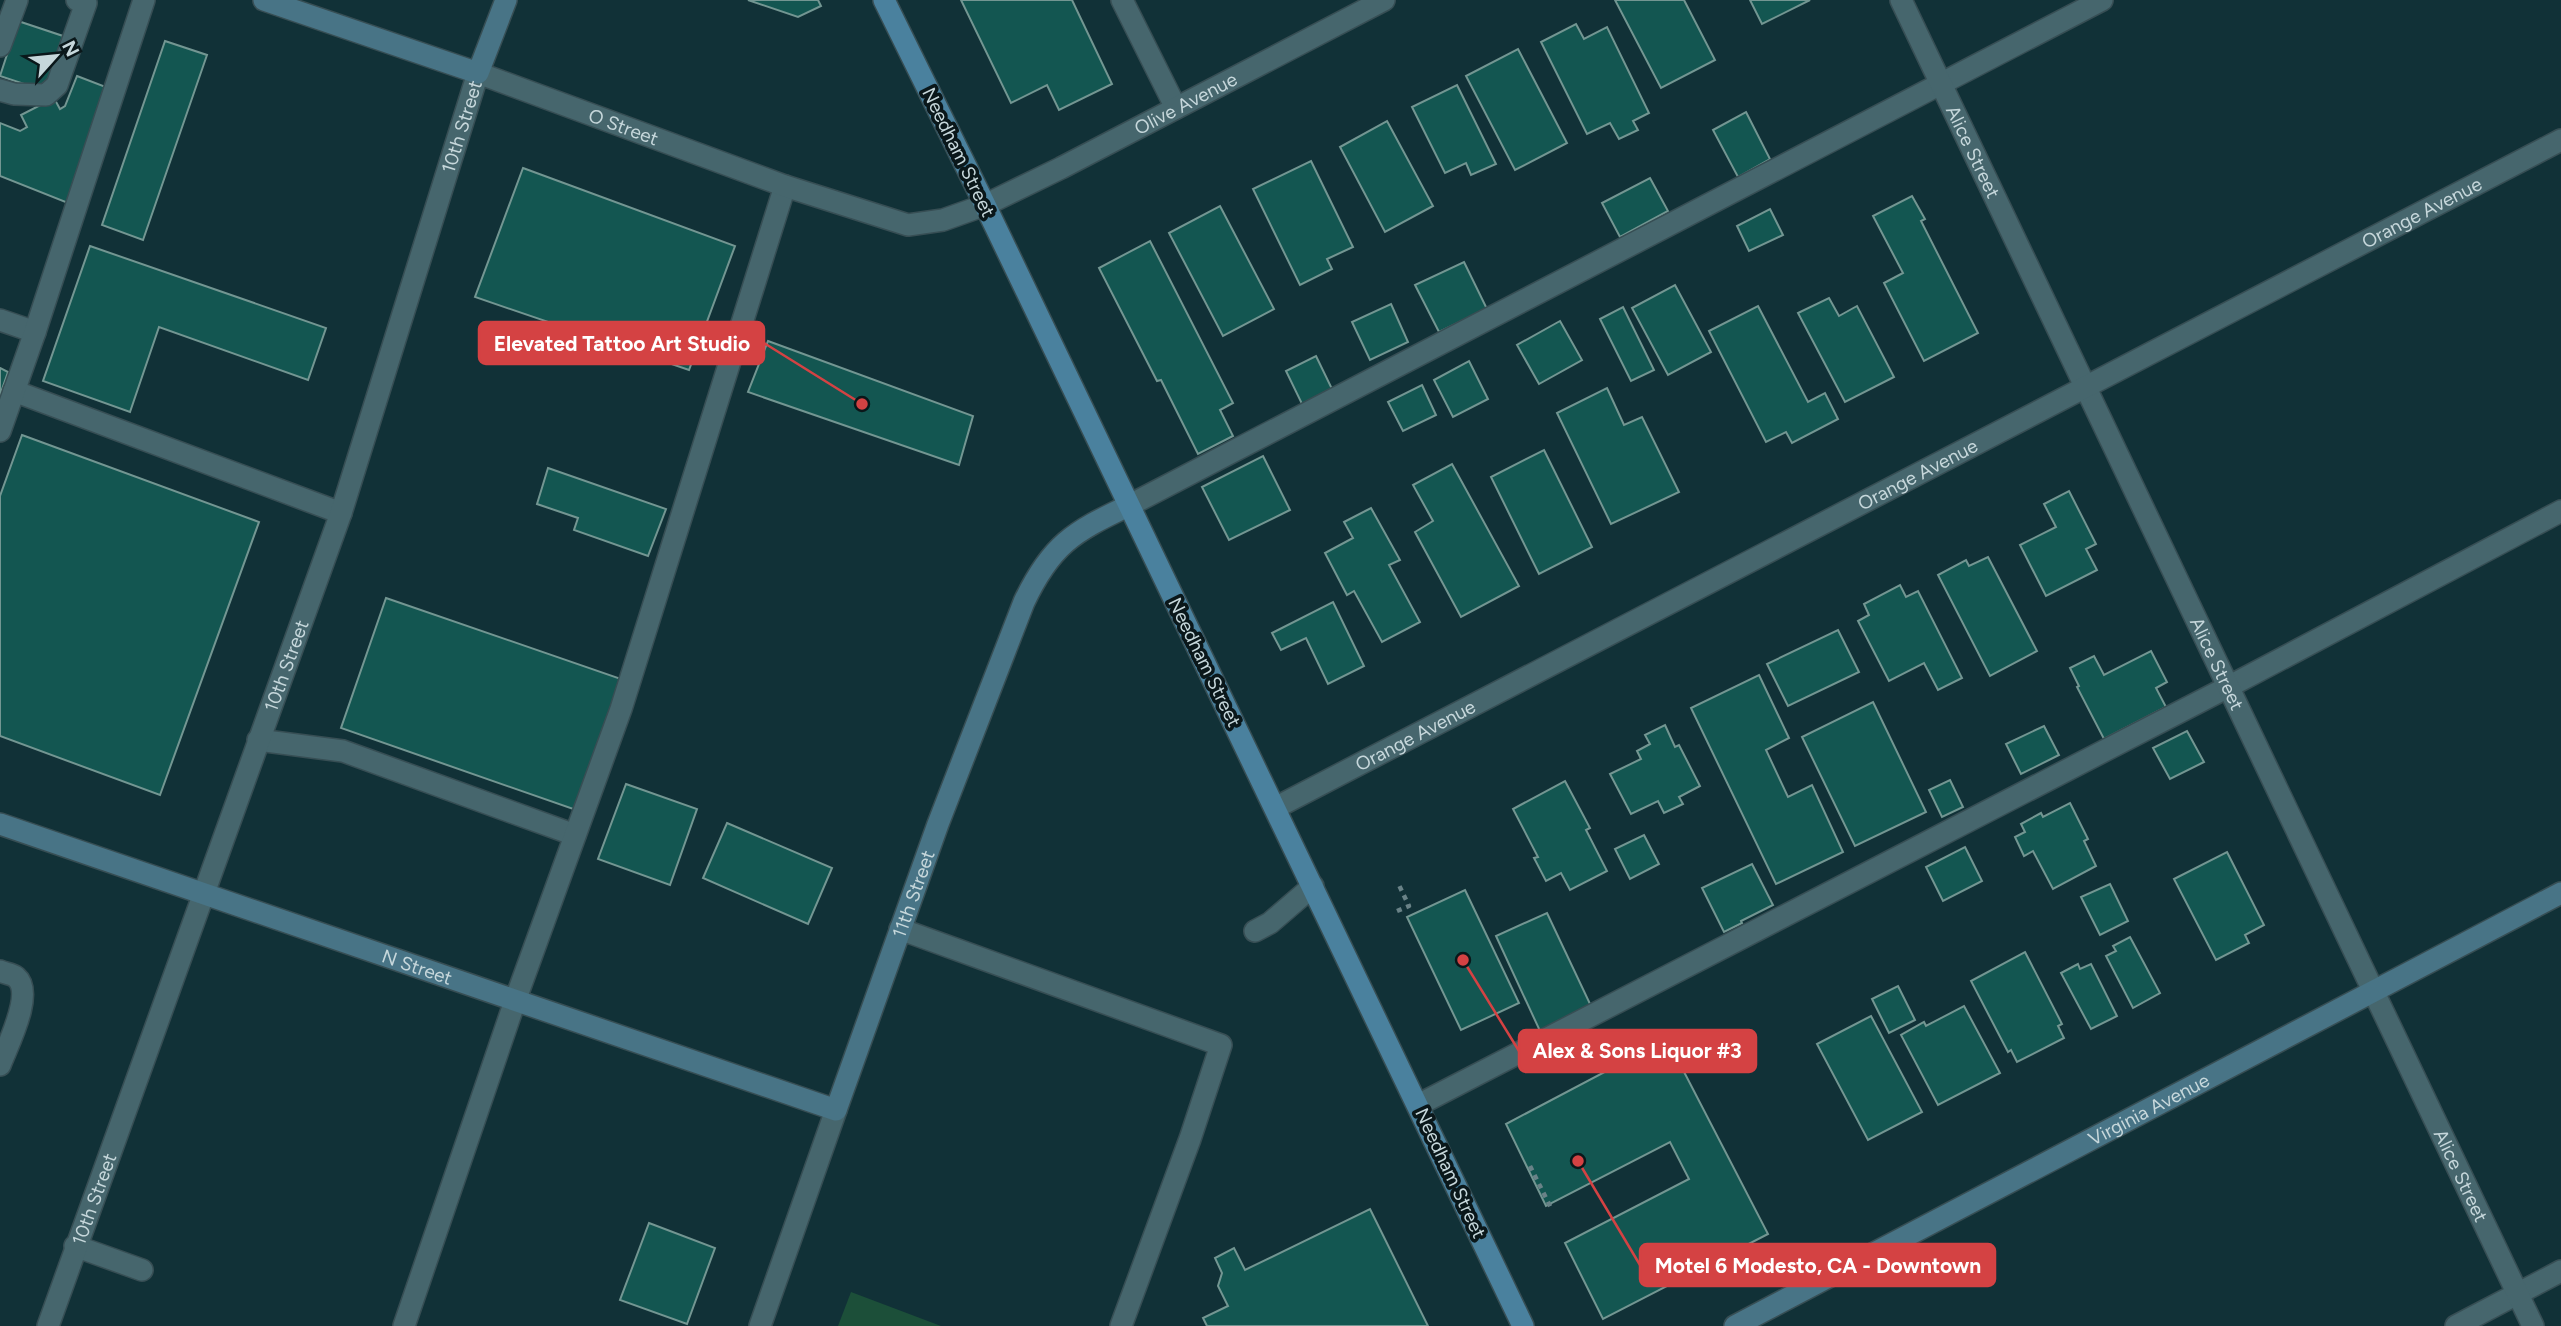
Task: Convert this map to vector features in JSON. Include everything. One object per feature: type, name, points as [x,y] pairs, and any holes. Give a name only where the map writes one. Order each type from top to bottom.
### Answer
[{"type":"main road","name":"Needham Street","points":[[884,0],[1523,1326]]},
{"type":"street","points":[[0,46],[17,0]]},
{"type":"street","points":[[0,90],[14,94],[46,95],[57,85],[86,3],[77,0]]},
{"type":"street","points":[[0,431],[144,0]]},
{"type":"street","name":"O Street","points":[[264,0],[478,73],[785,186],[908,225],[943,220],[985,205]]},
{"type":"street","name":"10th Street","points":[[48,1326],[341,513],[478,73],[506,0]]},
{"type":"street","points":[[1122,0],[1176,108]]},
{"type":"street","name":"Olive Avenue","points":[[985,205],[1384,0]]},
{"type":"street","name":"Alice Street","points":[[1901,0],[2533,1326]]},
{"type":"street","points":[[1128,506],[2102,0]]},
{"type":"street","name":"Orange Avenue","points":[[1275,808],[2561,140]]},
{"type":"street","points":[[404,1326],[514,1001],[621,709],[785,186]]},
{"type":"street","points":[[0,320],[35,332]]},
{"type":"street","points":[[15,391],[341,513]]},
{"type":"street","name":"11th Street","points":[[760,1326],[937,824],[1024,602],[1038,575],[1070,536],[1128,506]]},
{"type":"street","points":[[1418,1105],[2228,687],[2561,511]]},
{"type":"street","points":[[258,740],[343,751],[575,835]]},
{"type":"street","name":"N Street","points":[[0,824],[836,1110]]},
{"type":"street","points":[[1255,931],[1270,923],[1313,886]]},
{"type":"street","name":"Virginia Avenue","points":[[1735,1326],[2561,893]]},
{"type":"street","points":[[900,929],[1221,1045],[1190,1139],[1121,1326]]},
{"type":"street","points":[[0,971],[16,977],[22,987],[24,1002],[0,1065]]},
{"type":"street","points":[[75,1246],[142,1270]]},
{"type":"street","points":[[2456,1326],[2561,1271]]},
{"type":"path","points":[[1397,911],[1409,905],[1398,883]]},
{"type":"path","points":[[1530,1166],[1551,1208]]},
{"type":"green space","points":[[851,1292],[941,1326],[838,1326]]},
{"type":"building","points":[[748,0],[818,0],[821,6],[798,17]]},
{"type":"building","points":[[961,0],[1072,0],[1112,84],[1059,110],[1047,85],[1011,103]]},
{"type":"building","points":[[1615,0],[1684,0],[1715,60],[1661,88]]},
{"type":"building","points":[[1750,0],[1810,0],[1762,24]]},
{"type":"building","points":[[18,21],[63,36],[45,91],[0,76]]},
{"type":"building","points":[[1576,24],[1584,39],[1607,27],[1649,113],[1633,121],[1638,130],[1619,139],[1610,123],[1587,134],[1541,42]]},
{"type":"building","points":[[165,41],[207,55],[143,240],[102,225]]},
{"type":"building","points":[[1518,49],[1567,143],[1515,170],[1466,76]]},
{"type":"building","points":[[77,76],[111,89],[68,203],[0,176],[0,123],[20,131],[27,127],[21,115],[54,98],[60,109],[65,106]]},
{"type":"building","points":[[1457,85],[1496,164],[1471,175],[1466,163],[1445,173],[1412,107]]},
{"type":"building","points":[[1746,112],[1770,159],[1738,177],[1713,130]]},
{"type":"building","points":[[1387,121],[1433,206],[1385,232],[1340,147]]},
{"type":"building","points":[[1311,161],[1353,247],[1327,259],[1332,269],[1300,285],[1253,189]]},
{"type":"building","points":[[523,168],[735,246],[689,370],[475,297]]},
{"type":"building","points":[[1650,178],[1668,211],[1620,237],[1602,203]]},
{"type":"building","points":[[1912,196],[1925,219],[1921,221],[1978,333],[1924,361],[1884,283],[1903,273],[1873,216]]},
{"type":"building","points":[[1220,206],[1274,309],[1223,336],[1169,233]]},
{"type":"building","points":[[1770,209],[1783,235],[1749,251],[1737,226]]},
{"type":"building","points":[[1150,241],[1233,403],[1220,410],[1233,436],[1198,454],[1161,380],[1157,381],[1099,268]]},
{"type":"building","points":[[90,246],[326,328],[308,380],[159,327],[130,412],[43,381]]},
{"type":"building","points":[[1464,262],[1487,309],[1439,332],[1415,285]]},
{"type":"building","points":[[1675,285],[1711,352],[1668,375],[1632,308]]},
{"type":"building","points":[[1829,298],[1839,316],[1857,306],[1894,377],[1845,402],[1798,313]]},
{"type":"building","points":[[1391,304],[1408,342],[1370,360],[1352,322]]},
{"type":"building","points":[[1758,306],[1808,402],[1825,393],[1838,419],[1792,443],[1786,432],[1766,442],[1709,331]]},
{"type":"building","points":[[1623,307],[1654,370],[1631,381],[1600,319]]},
{"type":"building","points":[[1560,321],[1582,360],[1539,384],[1517,345]]},
{"type":"building","points":[[768,341],[973,416],[959,465],[748,392]]},
{"type":"building","points":[[1316,356],[1333,391],[1303,406],[1286,371]]},
{"type":"building","points":[[1469,361],[1488,399],[1453,417],[1434,380]]},
{"type":"building","points":[[0,368],[8,372],[0,395]]},
{"type":"building","points":[[1422,385],[1436,415],[1403,431],[1388,402]]},
{"type":"building","points":[[1607,388],[1624,425],[1642,417],[1679,492],[1611,524],[1557,413]]},
{"type":"building","points":[[22,435],[259,522],[160,795],[0,736],[0,496]]},
{"type":"building","points":[[1544,450],[1592,547],[1539,574],[1491,477]]},
{"type":"building","points":[[1263,456],[1290,510],[1229,540],[1202,487]]},
{"type":"building","points":[[1452,464],[1519,586],[1461,617],[1415,532],[1433,521],[1413,485]]},
{"type":"building","points":[[548,468],[666,509],[648,556],[574,530],[578,518],[537,504]]},
{"type":"building","points":[[2069,491],[2096,544],[2086,549],[2097,570],[2046,596],[2020,545],[2056,527],[2044,504]]},
{"type":"building","points":[[1371,508],[1400,560],[1389,565],[1420,622],[1382,642],[1354,591],[1347,595],[1325,553],[1353,538],[1344,522]]},
{"type":"building","points":[[1988,557],[2037,651],[1990,676],[1938,575],[1966,560],[1969,566]]},
{"type":"building","points":[[1900,585],[1906,597],[1918,591],[1962,678],[1938,690],[1924,663],[1889,681],[1858,621],[1869,615],[1864,604]]},
{"type":"building","points":[[386,598],[624,680],[579,811],[341,728]]},
{"type":"building","points":[[1333,602],[1364,666],[1328,684],[1306,638],[1281,650],[1272,633]]},
{"type":"building","points":[[1838,630],[1859,672],[1788,706],[1767,664]]},
{"type":"building","points":[[2151,651],[2167,682],[2156,688],[2166,707],[2104,739],[2070,668],[2094,656],[2104,675]]},
{"type":"building","points":[[1759,675],[1789,738],[1766,750],[1788,797],[1812,785],[1843,852],[1776,884],[1691,708]]},
{"type":"building","points":[[1873,702],[1926,812],[1855,846],[1802,737]]},
{"type":"building","points":[[1665,725],[1675,747],[1679,745],[1700,786],[1679,797],[1683,804],[1664,813],[1658,801],[1631,814],[1610,774],[1641,759],[1637,751],[1650,744],[1645,735]]},
{"type":"building","points":[[2044,726],[2059,755],[2021,774],[2006,744]]},
{"type":"building","points":[[2187,731],[2204,762],[2170,779],[2153,748]]},
{"type":"building","points":[[1950,780],[1963,807],[1942,817],[1929,790]]},
{"type":"building","points":[[1565,781],[1590,828],[1586,830],[1607,871],[1570,890],[1561,873],[1546,881],[1534,858],[1538,857],[1513,809]]},
{"type":"building","points":[[626,784],[697,809],[670,885],[598,859]]},
{"type":"building","points":[[2070,803],[2088,839],[2084,841],[2096,866],[2053,889],[2033,851],[2024,856],[2015,837],[2025,832],[2021,824],[2041,813],[2043,817]]},
{"type":"building","points":[[727,823],[832,868],[808,924],[703,878]]},
{"type":"building","points":[[1644,835],[1659,864],[1630,879],[1615,849]]},
{"type":"building","points":[[1965,847],[1982,881],[1943,901],[1926,867]]},
{"type":"building","points":[[2227,852],[2264,925],[2245,935],[2249,943],[2216,960],[2174,879]]},
{"type":"building","points":[[1752,864],[1773,905],[1724,932],[1702,888]]},
{"type":"building","points":[[2110,884],[2128,921],[2100,935],[2081,897]]},
{"type":"building","points":[[1465,890],[1519,1003],[1461,1030],[1407,917]]},
{"type":"building","points":[[1547,913],[1591,1006],[1540,1031],[1496,936]]},
{"type":"building","points":[[2130,937],[2160,993],[2133,1008],[2106,956],[2116,951],[2113,946]]},
{"type":"building","points":[[2025,952],[2062,1024],[2058,1026],[2064,1038],[2017,1062],[2011,1050],[2008,1052],[1971,981]]},
{"type":"building","points":[[2078,964],[2080,969],[2091,964],[2117,1016],[2091,1029],[2061,973]]},
{"type":"building","points":[[1898,986],[1915,1020],[1889,1033],[1872,999]]},
{"type":"building","points":[[1964,1006],[2000,1073],[1938,1105],[1901,1035],[1924,1022],[1926,1026]]},
{"type":"building","points":[[1871,1016],[1922,1112],[1868,1140],[1817,1044]]},
{"type":"building","points":[[1667,1039],[1768,1234],[1603,1319],[1565,1243],[1689,1179],[1670,1142],[1546,1206],[1506,1124]]},
{"type":"building","points":[[1370,1209],[1428,1326],[1207,1326],[1203,1318],[1228,1306],[1218,1286],[1222,1273],[1215,1258],[1234,1248],[1245,1270]]},
{"type":"building","points":[[649,1223],[715,1248],[687,1324],[620,1300]]},
{"type":"place","name":"Elevated Tattoo Art Studio","points":[[862,404]]},
{"type":"place","name":"Alex & Sons Liquor #3","points":[[1463,960]]},
{"type":"place","name":"Motel 6 Modesto, CA - Downtown","points":[[1578,1161]]}]
